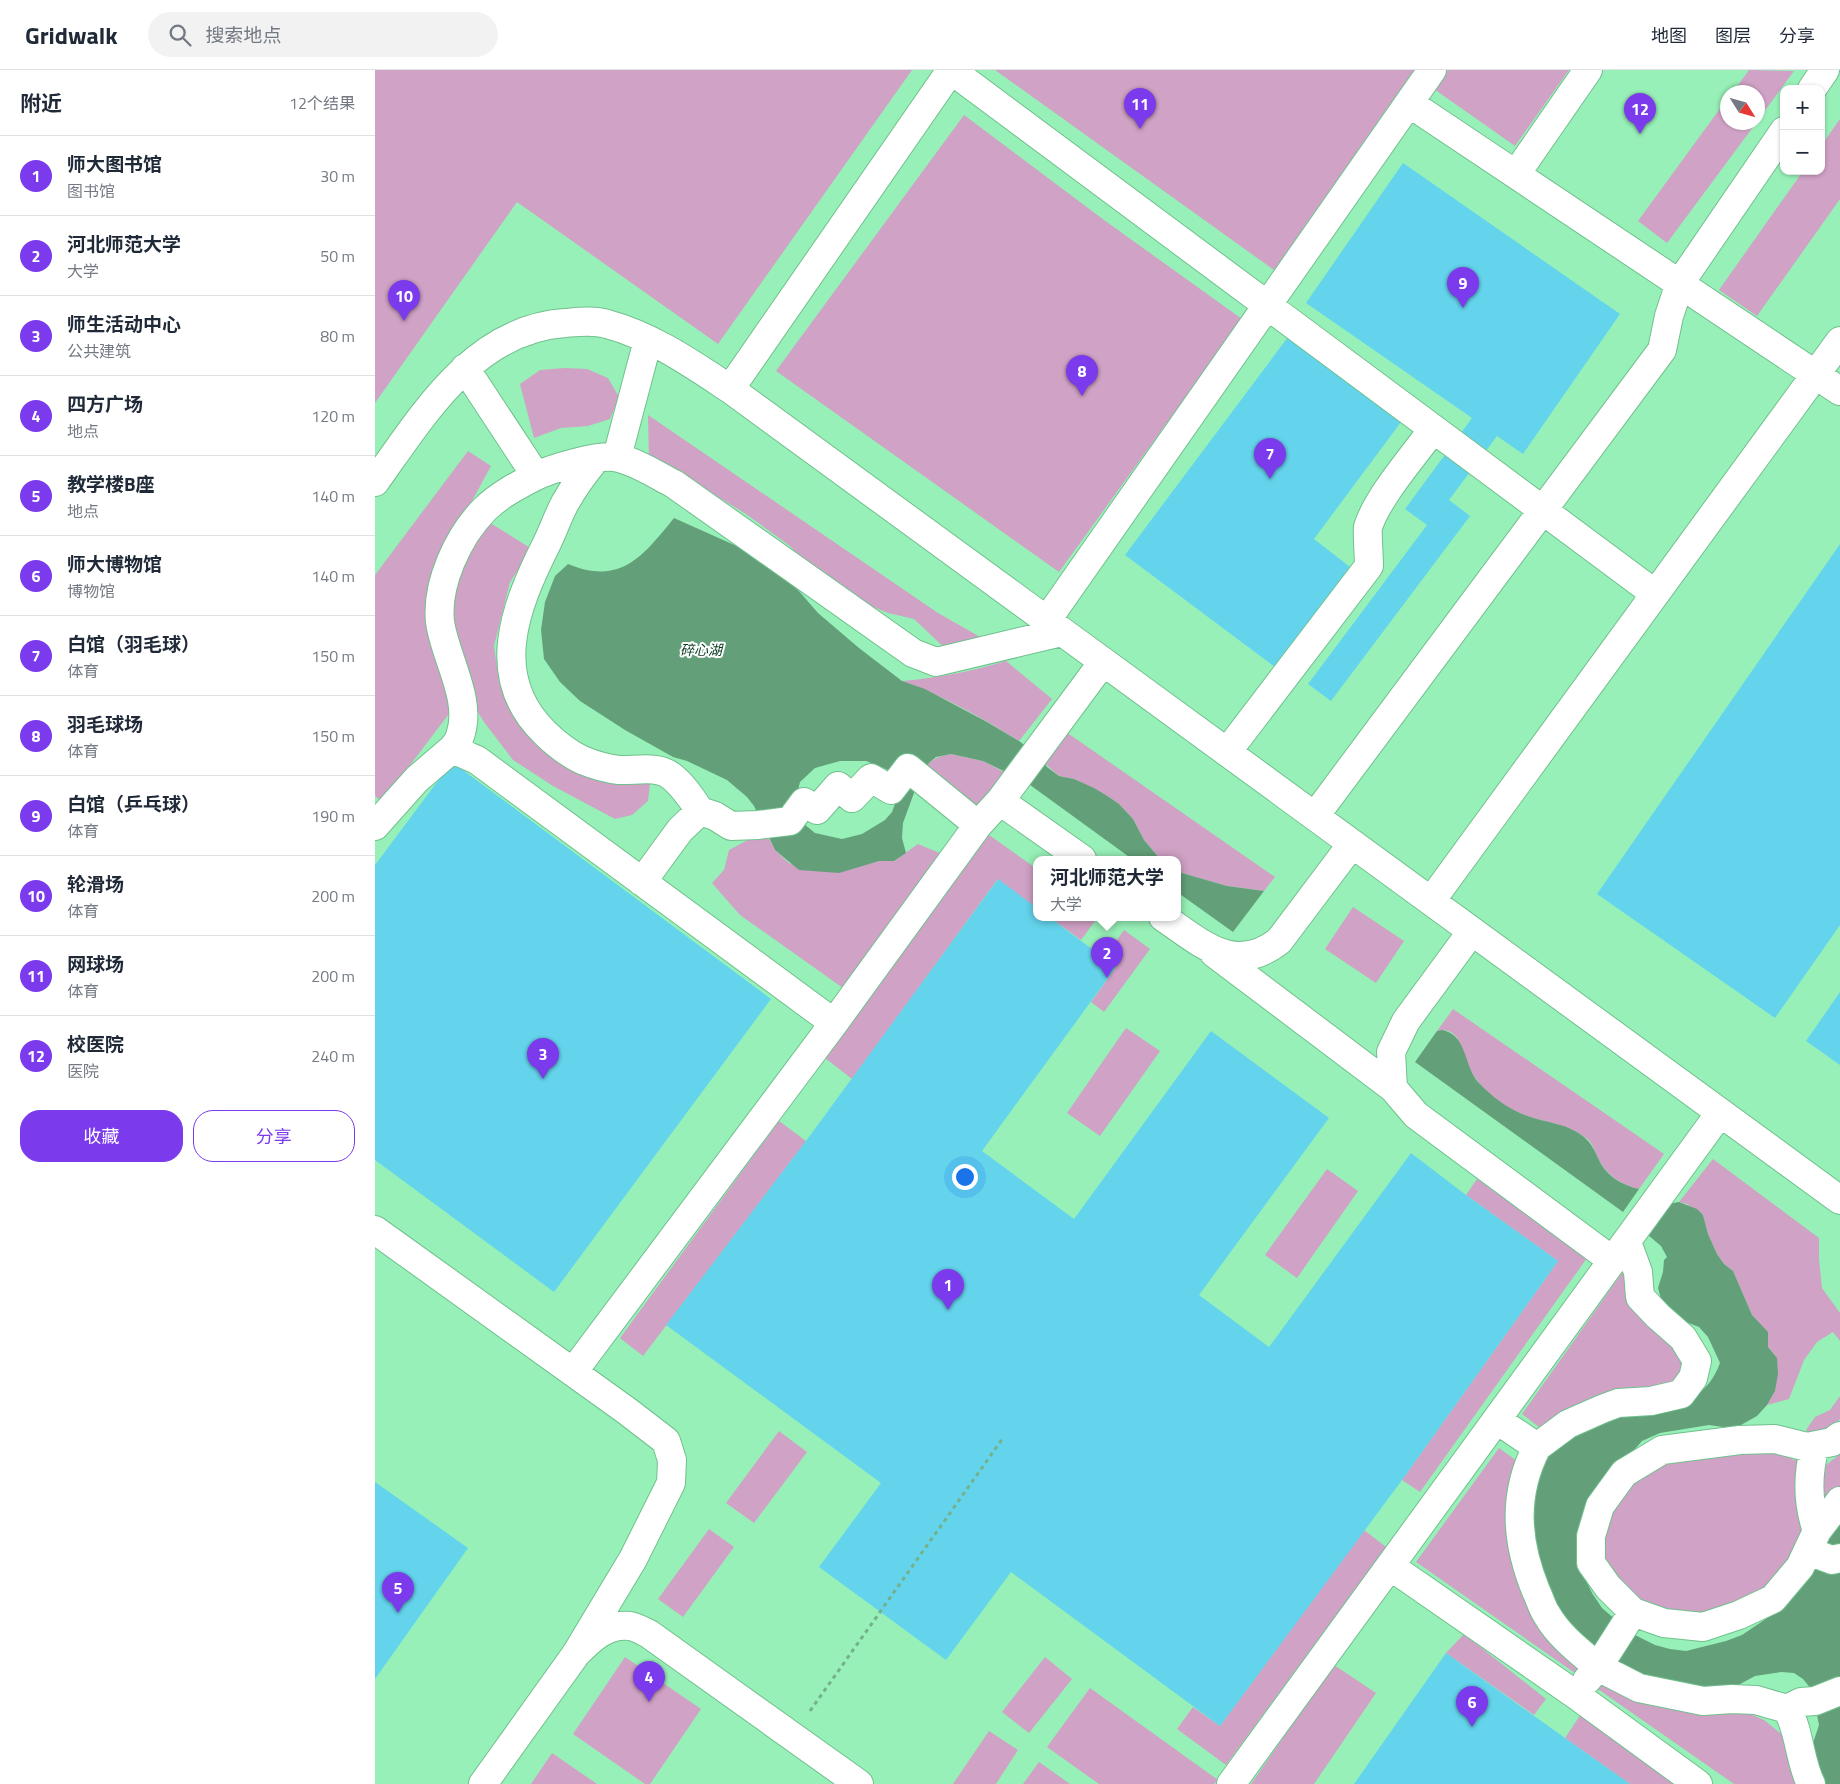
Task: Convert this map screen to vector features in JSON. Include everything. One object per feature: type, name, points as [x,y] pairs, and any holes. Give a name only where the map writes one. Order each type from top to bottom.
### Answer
[{"type":"street","points":[[731,389],[951,70],[1655,594]]},
{"type":"street","points":[[375,826],[417,780],[453,749],[460,737],[463,720],[461,698],[440,623],[440,605],[451,559],[461,541],[484,510],[503,495],[552,469],[606,458],[637,464],[674,484],[913,653],[936,662],[1055,626],[1267,305],[1432,70]]},
{"type":"street","points":[[1516,174],[1588,70]]},
{"type":"street","points":[[1815,85],[1825,70]]},
{"type":"street","points":[[1409,102],[1840,391]]},
{"type":"street","points":[[1315,816],[1661,350],[1669,316],[1680,283],[1780,137]]},
{"type":"street","points":[[375,482],[437,398],[465,368],[513,335],[544,324],[581,322],[606,324],[678,354],[731,389],[1840,1200]]},
{"type":"street","points":[[648,340],[606,458],[582,476],[565,503],[533,571],[516,618],[511,649],[513,674],[520,702],[533,722],[558,746],[583,760],[618,770],[650,769],[670,775],[690,796],[700,811],[715,816],[731,826],[790,821],[804,802],[817,810],[838,786],[852,798],[871,778],[891,790],[908,768],[979,825]]},
{"type":"street","points":[[1431,901],[1840,341]]},
{"type":"street","points":[[465,368],[536,476]]},
{"type":"street","points":[[1227,752],[1369,566],[1368,529],[1378,504],[1433,429]]},
{"type":"street","points":[[573,1372],[834,1023],[979,825],[1006,792],[1103,662]]},
{"type":"street","points":[[453,749],[477,760],[834,1023]]},
{"type":"street","points":[[1006,792],[1079,856]]},
{"type":"street","points":[[643,882],[680,830],[700,811]]},
{"type":"street","points":[[1209,949],[1234,956],[1251,956],[1268,949],[1279,941],[1352,844]]},
{"type":"street","points":[[1169,921],[1209,949],[1393,1088],[1417,1115],[1620,1252],[1638,1272],[1640,1297],[1683,1338],[1697,1361],[1693,1378],[1681,1394],[1651,1401],[1618,1403],[1568,1424],[1537,1447],[1528,1464],[1520,1497],[1519,1522],[1523,1551],[1531,1579],[1547,1615],[1561,1634],[1600,1664],[1639,1688],[1657,1692],[1703,1701],[1756,1700],[1787,1708],[1801,1702],[1815,1701],[1840,1692]]},
{"type":"street","points":[[1393,1088],[1391,1052],[1406,1021],[1472,931]]},
{"type":"street","points":[[1231,1784],[1721,1113]]},
{"type":"street","points":[[375,1230],[666,1441],[672,1460],[671,1483],[633,1559],[576,1654],[483,1784]]},
{"type":"street","points":[[1497,1420],[1537,1447]]},
{"type":"street","points":[[1827,1524],[1800,1567],[1773,1598],[1730,1618],[1703,1627],[1664,1623],[1630,1616],[1591,1562],[1591,1536],[1600,1506],[1623,1473],[1662,1450],[1698,1444],[1775,1438],[1807,1448],[1832,1442],[1840,1436]]},
{"type":"street","points":[[1815,1446],[1808,1488],[1811,1516],[1827,1524]]},
{"type":"street","points":[[1827,1524],[1832,1560],[1840,1558]]},
{"type":"street","points":[[1390,1566],[1576,1695],[1698,1784]]},
{"type":"street","points":[[1576,1695],[1600,1664],[1630,1616]]},
{"type":"street","points":[[576,1654],[593,1638],[611,1628],[631,1626],[649,1634],[859,1784]]},
{"type":"street","points":[[1787,1708],[1793,1720],[1802,1759],[1811,1784]]},
{"type":"path","points":[[792,1736],[1003,1438]]},
{"type":"shaded area","points":[[375,70],[1840,70],[1840,1784],[375,1784]]},
{"type":"shaded area","points":[[375,70],[912,70],[718,344],[517,202],[375,403]]},
{"type":"shaded area","points":[[995,70],[1414,70],[1274,270]]},
{"type":"shaded area","points":[[1448,70],[1569,70],[1515,146],[1434,89]]},
{"type":"shaded area","points":[[1749,70],[1794,71],[1784,85],[1780,85],[1780,90],[1765,110],[1765,85],[1738,85]]},
{"type":"shaded area","points":[[1720,109],[1720,130],[1751,130],[1667,243],[1638,221]]},
{"type":"shaded area","points":[[964,115],[1104,220],[1242,319],[1059,572],[776,371]]},
{"type":"shaded area","points":[[1840,119],[1840,199],[1757,316],[1719,290],[1800,175],[1825,175],[1825,140]]},
{"type":"shaded area","points":[[587,369],[608,378],[619,397],[610,419],[588,426],[561,428],[534,438],[520,384],[540,370]]},
{"type":"shaded area","points":[[648,415],[938,613],[989,642],[951,654],[914,619],[888,613],[861,602],[809,566],[790,546],[746,514],[666,463],[649,460]]},
{"type":"shaded area","points":[[468,451],[491,466],[459,525],[441,551],[458,702],[382,802],[375,796],[375,575]]},
{"type":"shaded area","points":[[487,521],[532,549],[510,582],[494,646],[499,682],[517,721],[651,776],[648,801],[632,815],[615,819],[553,786],[513,760],[484,722],[468,696],[452,642],[454,581]]},
{"type":"shaded area","points":[[1006,661],[1052,699],[1019,741],[933,693],[902,681],[955,674]]},
{"type":"shaded area","points":[[1066,732],[1275,877],[1264,891],[1227,886],[1182,873],[1181,856],[1157,856],[1144,840],[1133,819],[1119,804],[1074,779],[1059,776],[1043,762]]},
{"type":"shaded area","points":[[951,754],[983,761],[1004,772],[965,823],[923,771],[935,759]]},
{"type":"shaded area","points":[[765,831],[775,850],[789,863],[809,871],[856,867],[879,861],[894,861],[918,844],[942,854],[843,988],[740,915],[712,883],[724,870],[729,850]]},
{"type":"shaded area","points":[[989,835],[1033,866],[1033,905],[997,880],[852,1079],[825,1058]]},
{"type":"shaded area","points":[[1353,907],[1404,941],[1376,983],[1325,949]]},
{"type":"shaded area","points":[[1055,921],[1095,921],[1081,940]]},
{"type":"shaded area","points":[[1124,930],[1150,949],[1104,1012],[1091,1002],[1116,967],[1104,958]]},
{"type":"shaded area","points":[[1453,1009],[1664,1154],[1639,1189],[1620,1182],[1609,1174],[1601,1164],[1590,1142],[1580,1134],[1563,1126],[1526,1116],[1505,1106],[1487,1091],[1472,1073],[1455,1036],[1445,1030],[1437,1031]]},
{"type":"shaded area","points":[[1126,1028],[1160,1051],[1100,1136],[1067,1113]]},
{"type":"shaded area","points":[[779,1121],[806,1141],[643,1356],[620,1338]]},
{"type":"shaded area","points":[[1713,1159],[1819,1238],[1822,1288],[1840,1313],[1840,1341],[1833,1332],[1817,1342],[1804,1360],[1789,1399],[1767,1405],[1775,1391],[1777,1358],[1768,1347],[1767,1332],[1752,1315],[1733,1271],[1724,1264],[1717,1254],[1708,1234],[1703,1215],[1687,1204],[1679,1202]]},
{"type":"shaded area","points":[[1327,1169],[1358,1191],[1297,1278],[1265,1255]]},
{"type":"shaded area","points":[[1477,1179],[1587,1258],[1420,1492],[1402,1480],[1558,1261],[1466,1195]]},
{"type":"shaded area","points":[[1624,1270],[1656,1327],[1685,1361],[1678,1387],[1548,1434],[1522,1414]]},
{"type":"shaded area","points":[[1840,1396],[1840,1419],[1830,1430],[1815,1438],[1806,1430],[1815,1417],[1830,1410]]},
{"type":"shaded area","points":[[779,1431],[807,1452],[754,1523],[726,1503]]},
{"type":"shaded area","points":[[1778,1443],[1793,1460],[1804,1458],[1812,1531],[1800,1558],[1751,1601],[1695,1615],[1673,1612],[1632,1599],[1601,1559],[1605,1509],[1643,1469],[1679,1459]]},
{"type":"shaded area","points":[[1499,1448],[1521,1464],[1520,1577],[1741,1710],[1764,1720],[1785,1737],[1803,1784],[1734,1784],[1416,1562]]},
{"type":"shaded area","points":[[1840,1454],[1840,1493],[1815,1516],[1817,1472]]},
{"type":"shaded area","points":[[709,1529],[734,1547],[683,1617],[658,1599]]},
{"type":"shaded area","points":[[1364,1530],[1386,1547],[1226,1765],[1177,1729],[1193,1707],[1220,1726]]},
{"type":"shaded area","points":[[1464,1634],[1546,1699],[1534,1715],[1446,1653]]},
{"type":"shaded area","points":[[625,1657],[701,1709],[650,1784],[645,1784],[573,1734]]},
{"type":"shaded area","points":[[1045,1657],[1072,1679],[1029,1733],[1002,1712]]},
{"type":"shaded area","points":[[1334,1665],[1376,1693],[1314,1784],[1251,1784]]},
{"type":"shaded area","points":[[1090,1688],[1218,1780],[1214,1784],[1099,1784],[1047,1747]]},
{"type":"shaded area","points":[[1581,1714],[1680,1784],[1630,1784],[1565,1738]]},
{"type":"shaded area","points":[[989,1731],[1018,1750],[996,1784],[953,1784]]},
{"type":"shaded area","points":[[552,1753],[597,1784],[531,1784]]},
{"type":"shaded area","points":[[1039,1762],[1070,1784],[1023,1784]]},
{"type":"water","name":"碎心湖","points":[[674,518],[741,548],[766,562],[798,590],[818,613],[902,681],[925,689],[987,722],[1019,741],[1041,758],[1047,767],[1059,776],[1074,779],[1094,788],[1119,804],[1133,819],[1144,840],[1157,856],[1128,856],[1026,782],[983,761],[951,754],[936,757],[929,763],[918,782],[903,823],[902,838],[906,853],[894,861],[879,861],[839,873],[799,870],[775,850],[754,806],[747,797],[727,780],[687,761],[673,757],[625,730],[580,701],[560,682],[544,659],[541,630],[545,602],[555,576],[568,564],[587,570],[603,571],[617,569],[629,564],[652,544]],"holes":[[[840,761],[866,761],[888,770],[897,789],[896,801],[892,812],[885,820],[862,834],[842,839],[815,833],[804,824],[795,802],[800,782],[815,768]]]},
{"type":"water","points":[[1181,872],[1227,886],[1264,891],[1233,932],[1181,895]]},
{"type":"water","points":[[1442,1030],[1457,1038],[1474,1076],[1492,1095],[1520,1113],[1565,1126],[1580,1134],[1591,1144],[1601,1164],[1609,1174],[1626,1185],[1639,1189],[1623,1212],[1415,1062],[1437,1031]]},
{"type":"water","points":[[1679,1202],[1697,1209],[1703,1215],[1708,1234],[1717,1254],[1724,1264],[1733,1271],[1752,1315],[1768,1332],[1768,1347],[1777,1358],[1778,1374],[1775,1391],[1767,1405],[1757,1416],[1741,1425],[1730,1428],[1709,1425],[1660,1433],[1642,1441],[1622,1464],[1584,1576],[1602,1608],[1631,1633],[1655,1645],[1686,1651],[1726,1641],[1742,1635],[1779,1610],[1840,1509],[1840,1784],[1818,1784],[1811,1749],[1819,1725],[1812,1690],[1803,1679],[1794,1673],[1781,1672],[1755,1676],[1731,1689],[1658,1687],[1604,1658],[1554,1608],[1534,1542],[1534,1527],[1528,1499],[1540,1460],[1578,1424],[1692,1398],[1709,1383],[1718,1369],[1720,1363],[1708,1337],[1699,1327],[1686,1322],[1673,1313],[1661,1299],[1658,1288],[1663,1272],[1664,1260],[1667,1257],[1661,1246],[1648,1235],[1668,1204]]},
{"type":"building","points":[[1403,163],[1620,314],[1523,454],[1497,436],[1449,500],[1470,516],[1331,701],[1308,684],[1427,525],[1405,509],[1472,418],[1306,303]]},
{"type":"building","points":[[1291,333],[1404,418],[1314,539],[1350,567],[1275,667],[1125,555]]},
{"type":"building","points":[[1840,544],[1840,925],[1775,1018],[1597,894]]},
{"type":"building","points":[[452,762],[771,999],[554,1292],[375,1160],[375,865]]},
{"type":"building","points":[[998,879],[1033,905],[1033,921],[1054,921],[1116,967],[982,1151],[1074,1219],[1211,1031],[1329,1118],[1199,1295],[1269,1347],[1411,1153],[1558,1261],[1402,1480],[1220,1726],[1011,1572],[946,1660],[819,1567],[881,1483],[666,1325],[806,1141]]},
{"type":"building","points":[[1840,992],[1840,1065],[1806,1041]]},
{"type":"building","points":[[375,1482],[468,1548],[375,1679]]},
{"type":"building","points":[[1446,1653],[1565,1738],[1630,1784],[1354,1784]]},
{"type":"place","name":"网球场","points":[[1140,129]]},
{"type":"place","name":"校医院","points":[[1640,134]]},
{"type":"place","name":"白馆（乒乓球）","points":[[1463,308]]},
{"type":"place","name":"轮滑场","points":[[404,321]]},
{"type":"place","name":"羽毛球场","points":[[1082,396]]},
{"type":"place","name":"白馆（羽毛球）","points":[[1270,479]]},
{"type":"place","name":"河北师范大学","points":[[1107,978]]},
{"type":"place","name":"师生活动中心","points":[[543,1079]]},
{"type":"place","name":"师大图书馆","points":[[948,1310]]},
{"type":"place","name":"教学楼B座","points":[[398,1613]]},
{"type":"place","name":"四方广场","points":[[649,1702]]},
{"type":"place","name":"师大博物馆","points":[[1472,1727]]}]
